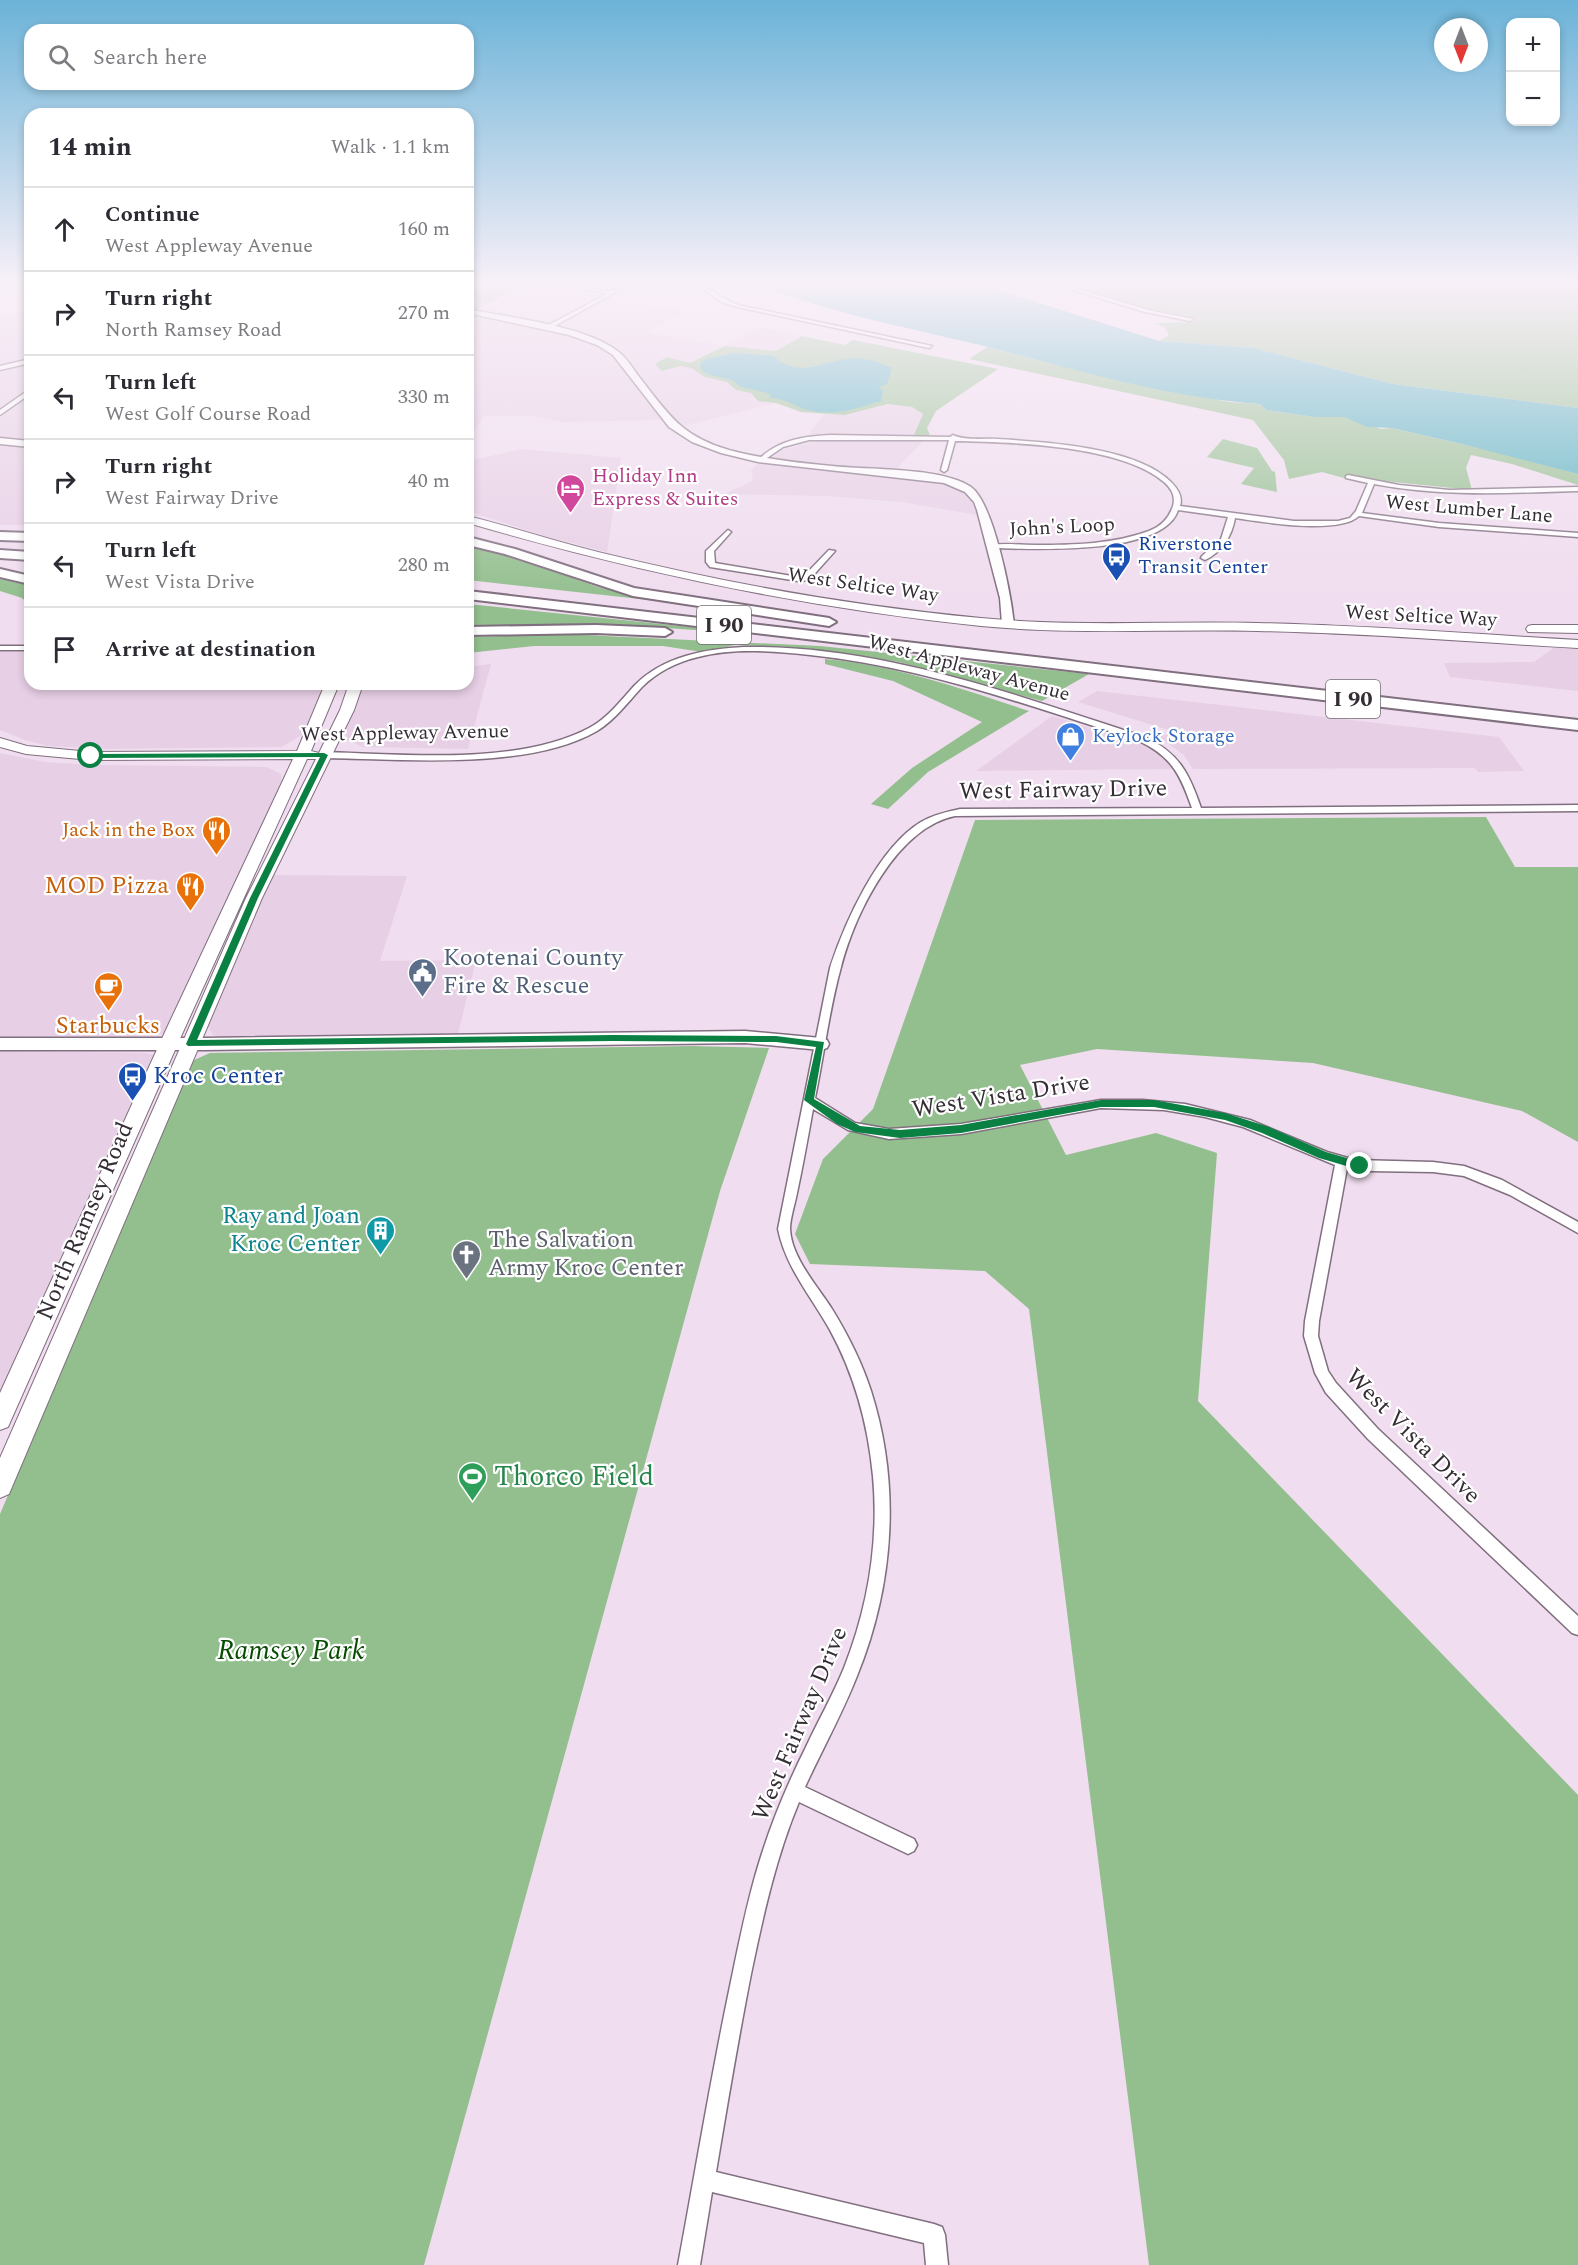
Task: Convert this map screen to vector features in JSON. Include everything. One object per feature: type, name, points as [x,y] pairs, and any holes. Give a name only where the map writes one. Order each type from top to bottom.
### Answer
[{"type":"highway","points":[[0,537],[24,537]]},
{"type":"highway","points":[[474,542],[513,552],[601,584],[648,595],[932,639]]},
{"type":"highway","points":[[0,545],[24,547]]},
{"type":"highway","points":[[0,554],[24,556]]},
{"type":"highway","points":[[0,573],[24,579]]},
{"type":"highway","name":"I 90","points":[[474,586],[1578,712]]},
{"type":"highway","name":"I 90","points":[[474,596],[1578,725]]},
{"type":"highway","name":"I 90","points":[[474,632],[596,629],[687,632],[981,655]]},
{"type":"main road","name":"West Seltice Way","points":[[474,521],[579,551],[704,580],[862,606],[1008,624],[1262,628],[1578,644]]},
{"type":"main road","name":"West Seltice Way","points":[[1262,628],[1318,626],[1578,629]]},
{"type":"main road","name":"North Ramsey Road","points":[[0,1419],[168,1044],[303,755],[330,690]]},
{"type":"main road","name":"North Ramsey Road","points":[[0,1486],[254,898],[347,710],[354,690]]},
{"type":"main road","name":"West Appleway Avenue","points":[[0,742],[26,750],[91,756],[324,755]]},
{"type":"street","points":[[645,391],[681,434],[708,447],[762,459],[930,477],[962,486],[974,494],[980,503],[1006,598],[1008,624]]},
{"type":"street","points":[[0,413],[24,395]]},
{"type":"street","points":[[762,459],[775,448],[804,440],[953,437],[994,439],[1082,450],[1124,459],[1150,470],[1170,484],[1178,498],[1178,508],[1323,524],[1347,521],[1358,514],[1371,483]]},
{"type":"street","points":[[944,470],[953,437]]},
{"type":"street","points":[[0,441],[24,443]]},
{"type":"street","points":[[1348,477],[1371,483],[1449,492],[1575,489],[1578,496]]},
{"type":"street","name":"John's Loop","points":[[993,546],[1090,545],[1133,539],[1163,526],[1173,517],[1178,508]]},
{"type":"street","points":[[1205,558],[1221,546],[1228,536],[1232,514]]},
{"type":"street","name":"West Lumber Lane","points":[[1358,514],[1460,527],[1578,535]]},
{"type":"street","points":[[728,532],[710,551],[710,562],[713,565],[798,579],[806,578],[831,551]]},
{"type":"street","points":[[0,648],[24,648]]},
{"type":"street","name":"West Appleway Avenue","points":[[324,755],[476,755],[540,748],[579,735],[607,721],[618,712],[639,685],[674,663],[693,656],[741,649],[791,650],[859,658],[918,670],[1142,739],[1161,748],[1181,767],[1198,811]]},
{"type":"street","name":"West Fairway Drive","points":[[689,2265],[753,1918],[775,1842],[794,1791],[840,1696],[861,1642],[879,1572],[882,1503],[876,1438],[865,1390],[833,1323],[793,1262],[787,1248],[784,1229],[835,968],[855,915],[888,862],[905,841],[923,825],[941,816],[967,812],[1578,808]]},
{"type":"street","points":[[0,1044],[745,1037],[821,1044]]},
{"type":"street","name":"West Vista Drive","points":[[809,1100],[852,1127],[889,1134],[961,1129],[1101,1104],[1154,1104],[1225,1117],[1266,1130],[1342,1162],[1360,1166],[1426,1166],[1456,1169],[1502,1186],[1578,1228]]},
{"type":"street","name":"West Vista Drive","points":[[1342,1162],[1312,1320],[1313,1349],[1322,1373],[1343,1404],[1373,1434],[1578,1627]]},
{"type":"street","points":[[794,1791],[908,1845]]},
{"type":"street","points":[[704,2180],[934,2235],[936,2265]]},
{"type":"shaded area","points":[[0,391],[24,391],[24,393],[0,410]]},
{"type":"shaded area","points":[[474,391],[640,391],[661,420],[562,422],[533,416],[484,416],[474,433]]},
{"type":"shaded area","points":[[651,391],[740,391],[751,393],[758,401],[776,403],[679,427]]},
{"type":"shaded area","points":[[24,398],[24,440],[0,438],[0,418]]},
{"type":"shaded area","points":[[892,404],[912,407],[923,414],[914,435],[810,437],[811,431],[824,414],[845,415]]},
{"type":"shaded area","points":[[924,440],[894,471],[807,463],[773,457],[781,450],[814,441]]},
{"type":"shaded area","points":[[0,444],[24,446],[24,525],[0,525]]},
{"type":"shaded area","points":[[522,449],[621,458],[607,552],[545,536],[474,513],[474,460]]},
{"type":"shaded area","points":[[759,462],[941,482],[969,496],[977,515],[902,502],[826,496],[724,494],[751,482],[753,478],[751,470]]},
{"type":"shaded area","points":[[1556,646],[1578,647],[1578,691],[1450,677],[1444,663],[1534,662]]},
{"type":"shaded area","points":[[0,652],[24,652],[24,690],[321,690],[302,735],[281,747],[109,749],[48,746],[0,730]]},
{"type":"shaded area","points":[[491,664],[468,749],[363,747],[347,740],[345,731],[362,690],[474,690],[474,666]]},
{"type":"shaded area","points":[[1097,691],[1499,737],[1524,771],[1478,772],[1475,768],[1193,769],[1184,755],[1159,737],[1175,732],[1078,702]]},
{"type":"shaded area","points":[[1052,716],[1145,745],[1155,750],[1173,769],[976,771]]},
{"type":"shaded area","points":[[0,753],[45,762],[94,765],[267,767],[281,774],[282,784],[165,1033],[148,1036],[0,1037]]},
{"type":"shaded area","points":[[273,875],[407,876],[380,961],[476,960],[458,1034],[263,1038],[224,1038],[213,1035],[207,1025]]},
{"type":"shaded area","points":[[0,1051],[154,1055],[0,1401]]},
{"type":"green space","points":[[740,391],[966,391],[936,411],[927,428],[930,435],[914,435],[923,414],[912,407],[888,404],[845,415],[801,412],[776,403],[758,401],[751,393]]},
{"type":"green space","points":[[1117,391],[1172,391],[1229,402],[1260,404],[1266,410],[1314,417],[1344,417],[1381,429],[1392,428],[1505,454],[1578,474],[1578,485],[1512,464],[1471,455],[1466,468],[1472,490],[1364,479],[1362,483],[1322,472],[1289,479],[1284,460],[1253,420]]},
{"type":"green space","points":[[1445,391],[1578,391],[1578,408]]},
{"type":"green space","points":[[1223,439],[1257,448],[1275,472],[1277,492],[1241,484],[1254,468],[1207,457]]},
{"type":"green space","points":[[474,546],[508,555],[598,587],[658,601],[474,581]]},
{"type":"green space","points":[[0,576],[24,582],[24,600],[22,598],[0,591]]},
{"type":"green space","points":[[474,605],[710,629],[709,631],[619,626],[474,628]]},
{"type":"green space","points":[[562,634],[820,646],[1089,674],[1042,701],[899,662],[789,647],[735,645],[702,652],[663,646],[534,646],[474,652],[474,637]]},
{"type":"green space","points":[[825,659],[903,672],[1029,711],[928,772],[888,809],[871,804],[912,768],[982,722],[893,681],[825,664]]},
{"type":"green space","points":[[1486,817],[1515,867],[1578,867],[1578,1142],[1522,1111],[1313,1063],[1097,1049],[1020,1065],[1066,1155],[1156,1133],[1217,1153],[1198,1401],[1578,1795],[1578,2265],[1149,2265],[1029,1309],[985,1271],[810,1264],[795,1234],[823,1159],[873,1109],[975,820]]},
{"type":"green space","name":"Ramsey Park","points":[[692,1046],[769,1048],[720,1191],[424,2265],[0,2265],[0,1514],[191,1064],[194,1060],[210,1053]]},
{"type":"water","points":[[758,391],[883,391],[881,401],[845,411],[827,413],[807,410],[778,398],[768,398],[771,396]]},
{"type":"water","points":[[1165,391],[1445,391],[1578,408],[1578,474],[1392,428],[1367,427],[1344,417],[1314,417],[1266,410],[1260,404]]},
{"type":"place","name":"Holiday Inn Express & Suites","points":[[571,514]]},
{"type":"place","name":"Riverstone Transit Center","points":[[1117,582]]},
{"type":"place","name":"Keylock Storage","points":[[1071,762]]},
{"type":"place","name":"Jack in the Box","points":[[216,856]]},
{"type":"place","name":"MOD Pizza","points":[[190,912]]},
{"type":"place","name":"Kootenai County Fire & Rescue","points":[[422,998]]},
{"type":"place","name":"Starbucks","points":[[108,1012]]},
{"type":"place","name":"Kroc Center","points":[[132,1102]]},
{"type":"place","name":"Ray and Joan Kroc Center","points":[[381,1256]]},
{"type":"place","name":"The Salvation Army Kroc Center","points":[[467,1280]]},
{"type":"place","name":"Thorco Field","points":[[473,1502]]},
{"type":"route","points":[[91,756],[324,755],[254,898],[191,1044],[613,1038],[745,1037],[776,1039],[821,1044],[809,1100],[859,1130],[900,1134],[961,1129],[1101,1104],[1154,1104],[1225,1117],[1266,1130],[1342,1162],[1360,1166]]}]
